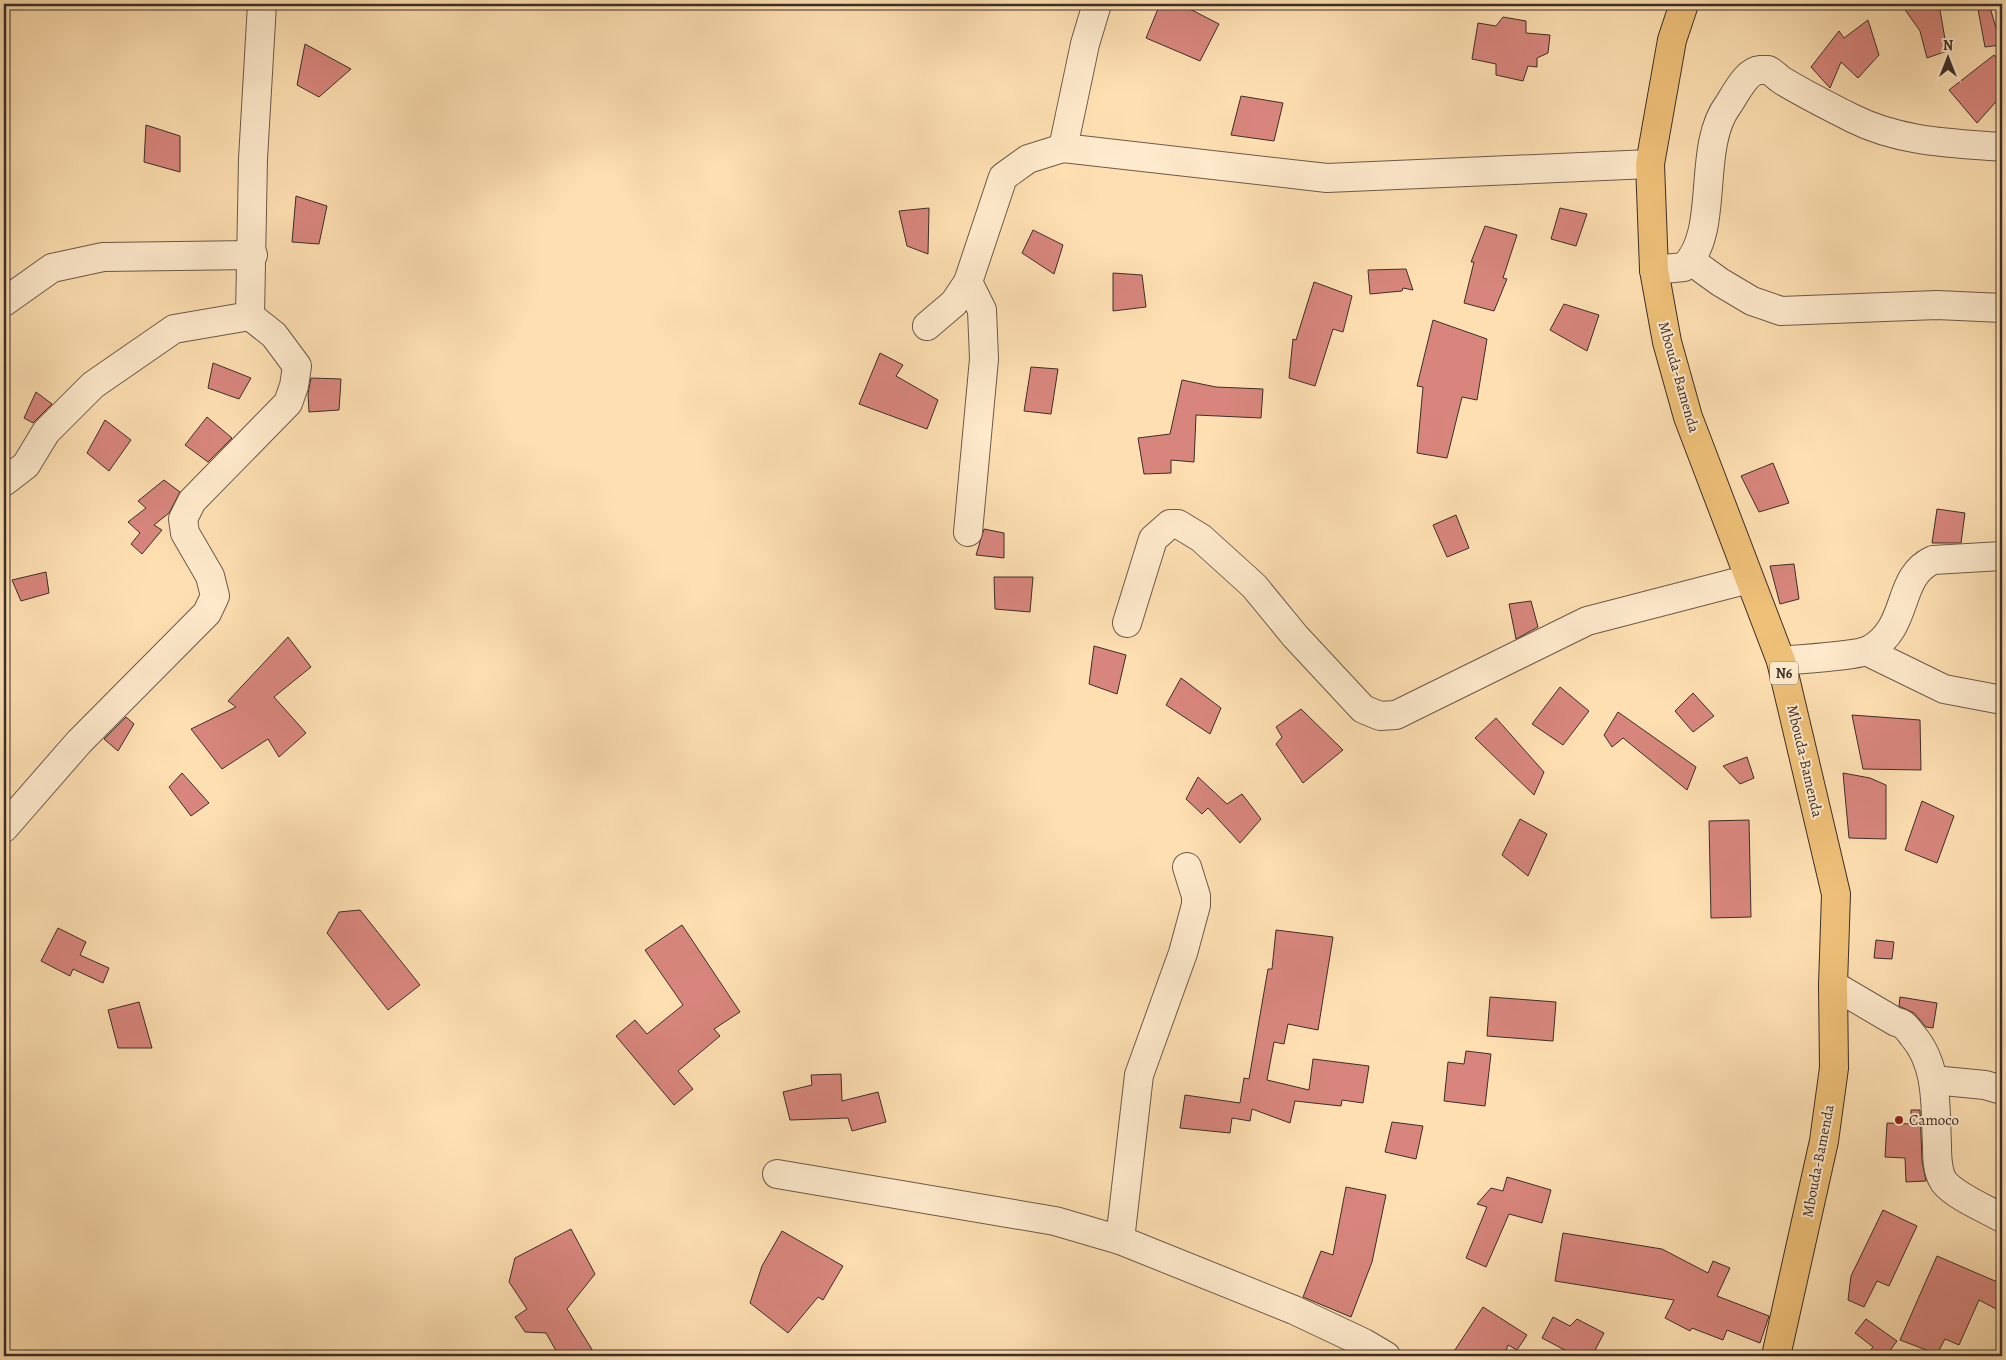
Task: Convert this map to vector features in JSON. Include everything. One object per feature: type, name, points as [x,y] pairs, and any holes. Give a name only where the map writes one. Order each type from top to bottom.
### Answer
[{"type":"highway","name":"Mbouda-Bamenda","points":[[1684,4],[1672,40],[1650,164],[1654,270],[1667,342],[1688,416],[1781,661],[1836,894],[1833,986],[1834,1068],[1824,1141],[1776,1356]]},
{"type":"street","points":[[250,316],[253,255],[253,159],[262,4]]},
{"type":"street","points":[[1063,148],[1085,44],[1097,4]]},
{"type":"street","points":[[1654,270],[1684,268],[1691,261],[1702,235],[1716,130],[1724,109],[1750,75],[1758,70],[1769,70],[1783,81],[1855,120],[1878,129],[1917,140],[2002,147]]},
{"type":"street","points":[[928,326],[954,303],[968,282],[1003,177],[1028,159],[1063,148],[1327,178],[1650,164]]},
{"type":"street","points":[[4,302],[52,268],[103,256],[253,255]]},
{"type":"street","points":[[1691,261],[1720,282],[1752,301],[1781,311],[1937,305],[2002,308]]},
{"type":"street","points":[[968,282],[982,310],[984,359],[968,532]]},
{"type":"street","points":[[4,482],[26,465],[46,432],[93,385],[174,330],[250,316],[274,335],[297,366],[294,386],[288,403],[192,501],[183,519],[185,533],[210,576],[215,596],[207,613],[79,742],[4,828]]},
{"type":"street","points":[[1127,623],[1153,539],[1170,524],[1178,524],[1200,538],[1254,586],[1295,636],[1363,708],[1380,716],[1396,715],[1586,621],[1749,579]]},
{"type":"street","points":[[1781,661],[1866,651],[1880,642],[1894,627],[1912,578],[1924,564],[1933,560],[2002,556]]},
{"type":"street","points":[[1866,651],[1944,689],[2002,700]]},
{"type":"street","points":[[1120,1240],[1139,1075],[1184,953],[1196,906],[1196,896],[1187,867]]},
{"type":"street","points":[[1833,986],[1896,1022],[1902,1023],[1917,1040],[1928,1062],[1933,1080],[1938,1164],[1944,1181],[1953,1190],[2002,1218]]},
{"type":"street","points":[[1933,1080],[1985,1085],[2002,1090]]},
{"type":"street","points":[[777,1174],[1054,1221],[1120,1240],[1294,1310],[1368,1352]]},
{"type":"building","points":[[1160,4],[1180,4],[1219,24],[1200,61],[1146,38]]},
{"type":"building","points":[[1901,4],[1939,4],[1947,51],[1927,58],[1920,31]]},
{"type":"building","points":[[1977,4],[1989,4],[2001,45],[1985,47]]},
{"type":"building","points":[[1503,17],[1526,21],[1526,33],[1550,35],[1548,53],[1537,58],[1537,67],[1528,66],[1523,81],[1496,75],[1496,64],[1472,59],[1478,23],[1496,26]]},
{"type":"building","points":[[1868,20],[1879,55],[1858,78],[1841,62],[1830,88],[1811,67],[1839,31],[1844,38]]},
{"type":"building","points":[[305,44],[351,69],[319,97],[297,85]]},
{"type":"building","points":[[1994,55],[2002,66],[2002,95],[1977,123],[1949,90]]},
{"type":"building","points":[[1241,96],[1283,103],[1274,141],[1231,135]]},
{"type":"building","points":[[146,125],[180,136],[180,172],[144,162]]},
{"type":"building","points":[[296,196],[327,206],[319,244],[292,242]]},
{"type":"building","points":[[929,208],[928,254],[907,246],[899,211]]},
{"type":"building","points":[[1560,208],[1587,214],[1576,246],[1551,239]]},
{"type":"building","points":[[1485,226],[1517,235],[1503,278],[1507,279],[1494,311],[1464,303],[1474,262],[1471,262]]},
{"type":"building","points":[[1033,230],[1063,245],[1054,274],[1022,253]]},
{"type":"building","points":[[1406,269],[1413,290],[1403,288],[1402,291],[1370,294],[1368,270]]},
{"type":"building","points":[[1113,273],[1142,275],[1146,307],[1113,311]]},
{"type":"building","points":[[1314,282],[1352,296],[1343,332],[1333,329],[1315,386],[1289,378],[1293,339],[1296,340]]},
{"type":"building","points":[[1564,304],[1599,315],[1587,351],[1550,330]]},
{"type":"building","points":[[1433,320],[1487,339],[1477,400],[1462,397],[1447,458],[1417,453],[1423,387],[1417,386]]},
{"type":"building","points":[[880,353],[903,365],[896,376],[938,400],[927,429],[859,404]]},
{"type":"building","points":[[213,363],[251,378],[239,399],[208,388]]},
{"type":"building","points":[[1031,367],[1058,369],[1051,414],[1024,411]]},
{"type":"building","points":[[311,378],[341,379],[339,410],[309,412],[308,394]]},
{"type":"building","points":[[1182,380],[1216,387],[1263,389],[1261,418],[1196,415],[1194,462],[1171,460],[1171,473],[1144,474],[1138,438],[1170,434]]},
{"type":"building","points":[[36,392],[52,404],[33,423],[24,418]]},
{"type":"building","points":[[207,417],[232,438],[208,462],[185,445]]},
{"type":"building","points":[[105,420],[131,440],[109,471],[87,453]]},
{"type":"building","points":[[1773,463],[1789,503],[1759,512],[1741,476]]},
{"type":"building","points":[[164,480],[180,492],[169,513],[154,525],[162,530],[142,554],[131,544],[140,533],[128,522],[146,508],[138,501]]},
{"type":"building","points":[[1937,509],[1965,513],[1961,543],[1932,543]]},
{"type":"building","points":[[1456,515],[1469,548],[1447,557],[1433,525]]},
{"type":"building","points":[[984,529],[1004,533],[1004,558],[976,555]]},
{"type":"building","points":[[1794,564],[1799,599],[1780,604],[1770,566]]},
{"type":"building","points":[[46,572],[49,593],[21,601],[12,580]]},
{"type":"building","points":[[994,577],[1033,577],[1030,612],[995,609]]},
{"type":"building","points":[[1531,601],[1538,627],[1516,639],[1509,604]]},
{"type":"building","points":[[288,637],[311,667],[274,697],[306,733],[279,757],[268,739],[222,769],[191,729],[236,707],[228,701]]},
{"type":"building","points":[[1094,646],[1126,655],[1117,694],[1089,684]]},
{"type":"building","points":[[1181,678],[1221,708],[1210,734],[1166,705]]},
{"type":"building","points":[[1560,687],[1589,711],[1563,745],[1532,724]]},
{"type":"building","points":[[1693,693],[1714,716],[1693,732],[1675,711]]},
{"type":"building","points":[[1301,709],[1343,750],[1303,783],[1276,744],[1282,737],[1276,727]]},
{"type":"building","points":[[1618,712],[1696,767],[1687,790],[1623,738],[1612,747],[1604,735]]},
{"type":"building","points":[[1852,715],[1920,720],[1921,770],[1863,769]]},
{"type":"building","points":[[126,717],[134,724],[118,751],[104,739]]},
{"type":"building","points":[[1496,718],[1544,772],[1534,795],[1475,738]]},
{"type":"building","points":[[1747,757],[1754,778],[1740,784],[1723,766]]},
{"type":"building","points":[[182,773],[209,803],[191,816],[169,787]]},
{"type":"building","points":[[1843,773],[1870,778],[1886,785],[1886,839],[1849,838]]},
{"type":"building","points":[[1198,777],[1227,804],[1242,794],[1261,819],[1240,843],[1208,808],[1202,814],[1186,799]]},
{"type":"building","points":[[1922,801],[1954,816],[1937,863],[1905,850]]},
{"type":"building","points":[[1520,819],[1547,834],[1528,876],[1502,855]]},
{"type":"building","points":[[1749,820],[1751,917],[1711,918],[1709,821]]},
{"type":"building","points":[[360,910],[420,985],[388,1010],[327,933],[339,912]]},
{"type":"building","points":[[682,925],[740,1012],[714,1029],[720,1036],[678,1071],[693,1089],[674,1105],[616,1036],[635,1020],[647,1034],[683,1005],[645,950]]},
{"type":"building","points":[[58,928],[86,942],[80,955],[109,968],[103,983],[73,969],[70,976],[41,961]]},
{"type":"building","points":[[1276,930],[1333,937],[1318,1030],[1288,1024],[1284,1044],[1274,1042],[1267,1080],[1309,1090],[1313,1059],[1369,1066],[1363,1103],[1342,1100],[1341,1106],[1295,1101],[1290,1123],[1252,1109],[1250,1121],[1232,1118],[1230,1133],[1180,1128],[1185,1095],[1240,1103],[1244,1078],[1249,1079],[1268,969],[1272,969]]},
{"type":"building","points":[[1876,940],[1894,942],[1892,959],[1874,958]]},
{"type":"building","points":[[1490,997],[1556,1002],[1553,1041],[1487,1036]]},
{"type":"building","points":[[1900,997],[1937,1003],[1933,1028],[1926,1027],[1914,1013],[1899,1006]]},
{"type":"building","points":[[139,1002],[152,1048],[118,1048],[108,1010]]},
{"type":"building","points":[[1466,1051],[1491,1054],[1485,1106],[1444,1101],[1448,1062],[1464,1064]]},
{"type":"building","points":[[841,1074],[842,1101],[878,1092],[886,1122],[852,1131],[848,1118],[790,1120],[783,1092],[812,1085],[811,1075]]},
{"type":"building","points":[[1911,1110],[1920,1110],[1922,1161],[1926,1181],[1906,1182],[1905,1158],[1885,1157],[1887,1123],[1911,1124]]},
{"type":"building","points":[[1392,1122],[1423,1126],[1416,1159],[1385,1152]]},
{"type":"building","points":[[1507,1177],[1551,1190],[1542,1223],[1509,1214],[1486,1267],[1466,1258],[1487,1207],[1477,1204],[1491,1188],[1503,1191]]},
{"type":"building","points":[[1346,1187],[1386,1195],[1372,1262],[1351,1317],[1303,1297],[1321,1251],[1333,1255]]},
{"type":"building","points":[[1883,1210],[1917,1226],[1889,1286],[1877,1281],[1864,1307],[1848,1300],[1851,1276]]},
{"type":"building","points":[[571,1229],[595,1274],[567,1309],[596,1356],[559,1356],[546,1333],[525,1332],[515,1317],[527,1309],[509,1282],[515,1258]]},
{"type":"building","points":[[782,1231],[843,1266],[823,1300],[818,1297],[788,1333],[750,1303],[762,1266]]},
{"type":"building","points":[[1563,1233],[1662,1249],[1708,1273],[1713,1261],[1730,1268],[1717,1296],[1769,1316],[1760,1343],[1727,1330],[1723,1340],[1692,1328],[1690,1331],[1665,1318],[1674,1300],[1555,1281]]},
{"type":"building","points":[[1937,1256],[2002,1284],[2002,1312],[1979,1300],[1959,1345],[1945,1339],[1937,1354],[1900,1340]]},
{"type":"building","points":[[1483,1307],[1527,1335],[1517,1350],[1508,1345],[1504,1356],[1494,1352],[1491,1356],[1451,1356]]},
{"type":"building","points":[[1553,1317],[1570,1326],[1577,1319],[1604,1333],[1592,1356],[1576,1356],[1542,1338]]},
{"type":"building","points":[[1866,1319],[1897,1341],[1886,1356],[1866,1356],[1873,1347],[1855,1333]]},
{"type":"place","name":"Camoco","points":[[1899,1120]]}]
